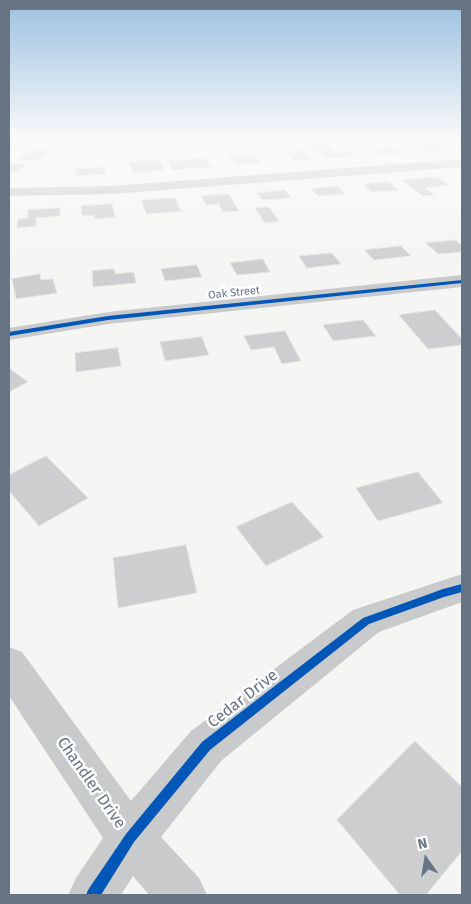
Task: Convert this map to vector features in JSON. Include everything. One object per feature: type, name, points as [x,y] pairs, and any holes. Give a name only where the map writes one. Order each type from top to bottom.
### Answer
[{"type":"street","points":[[9,192],[112,190],[213,182]]},
{"type":"street","name":"Oak Street","points":[[9,334],[108,318],[462,280]]},
{"type":"street","name":"Cedar Drive","points":[[93,895],[130,838],[206,746],[366,621],[462,588]]},
{"type":"street","name":"Chandler Drive","points":[[9,664],[130,838],[182,895]]},
{"type":"building","points":[[389,182],[399,190],[371,192],[363,184]]},
{"type":"building","points":[[405,182],[445,182],[449,185],[425,188],[435,195],[423,196]]},
{"type":"building","points":[[338,186],[345,194],[318,196],[311,189]]},
{"type":"building","points":[[285,190],[291,198],[262,200],[257,193]]},
{"type":"building","points":[[229,194],[239,211],[223,212],[219,204],[206,205],[201,196]]},
{"type":"building","points":[[175,198],[181,211],[146,214],[142,200]]},
{"type":"building","points":[[112,204],[115,217],[95,219],[94,215],[82,216],[81,206]]},
{"type":"building","points":[[269,207],[279,221],[265,223],[255,208]]},
{"type":"building","points":[[60,208],[60,216],[36,218],[36,226],[17,228],[18,219],[28,218],[28,210]]},
{"type":"building","points":[[456,240],[462,246],[462,252],[438,254],[426,243]]},
{"type":"building","points":[[401,246],[411,256],[374,260],[364,250]]},
{"type":"building","points":[[332,253],[341,264],[307,268],[299,256]]},
{"type":"building","points":[[263,259],[270,272],[237,275],[230,263]]},
{"type":"building","points":[[197,265],[202,277],[165,281],[161,269]]},
{"type":"building","points":[[114,269],[115,274],[134,272],[136,283],[93,287],[92,271]]},
{"type":"building","points":[[40,274],[41,280],[53,279],[57,293],[16,299],[12,279]]},
{"type":"building","points":[[435,310],[462,339],[462,345],[428,349],[399,315]]},
{"type":"building","points":[[363,320],[376,336],[333,341],[323,325]]},
{"type":"building","points":[[285,331],[301,361],[282,364],[274,347],[251,350],[244,336]]},
{"type":"building","points":[[202,337],[209,355],[165,361],[160,342]]},
{"type":"building","points":[[118,348],[121,366],[76,372],[75,353]]},
{"type":"building","points":[[9,368],[28,382],[9,392]]},
{"type":"building","points":[[46,456],[88,498],[39,526],[9,491],[9,475]]},
{"type":"building","points":[[418,472],[443,503],[378,521],[356,488]]},
{"type":"building","points":[[292,502],[324,537],[266,566],[236,527]]},
{"type":"building","points":[[186,545],[197,593],[118,608],[113,558]]},
{"type":"building","points":[[415,741],[462,787],[462,851],[426,895],[400,895],[337,820]]},
{"type":"cycle path","points":[[9,334],[108,318],[462,281]]},
{"type":"cycle path","points":[[93,895],[130,838],[206,746],[366,621],[462,588]]}]
